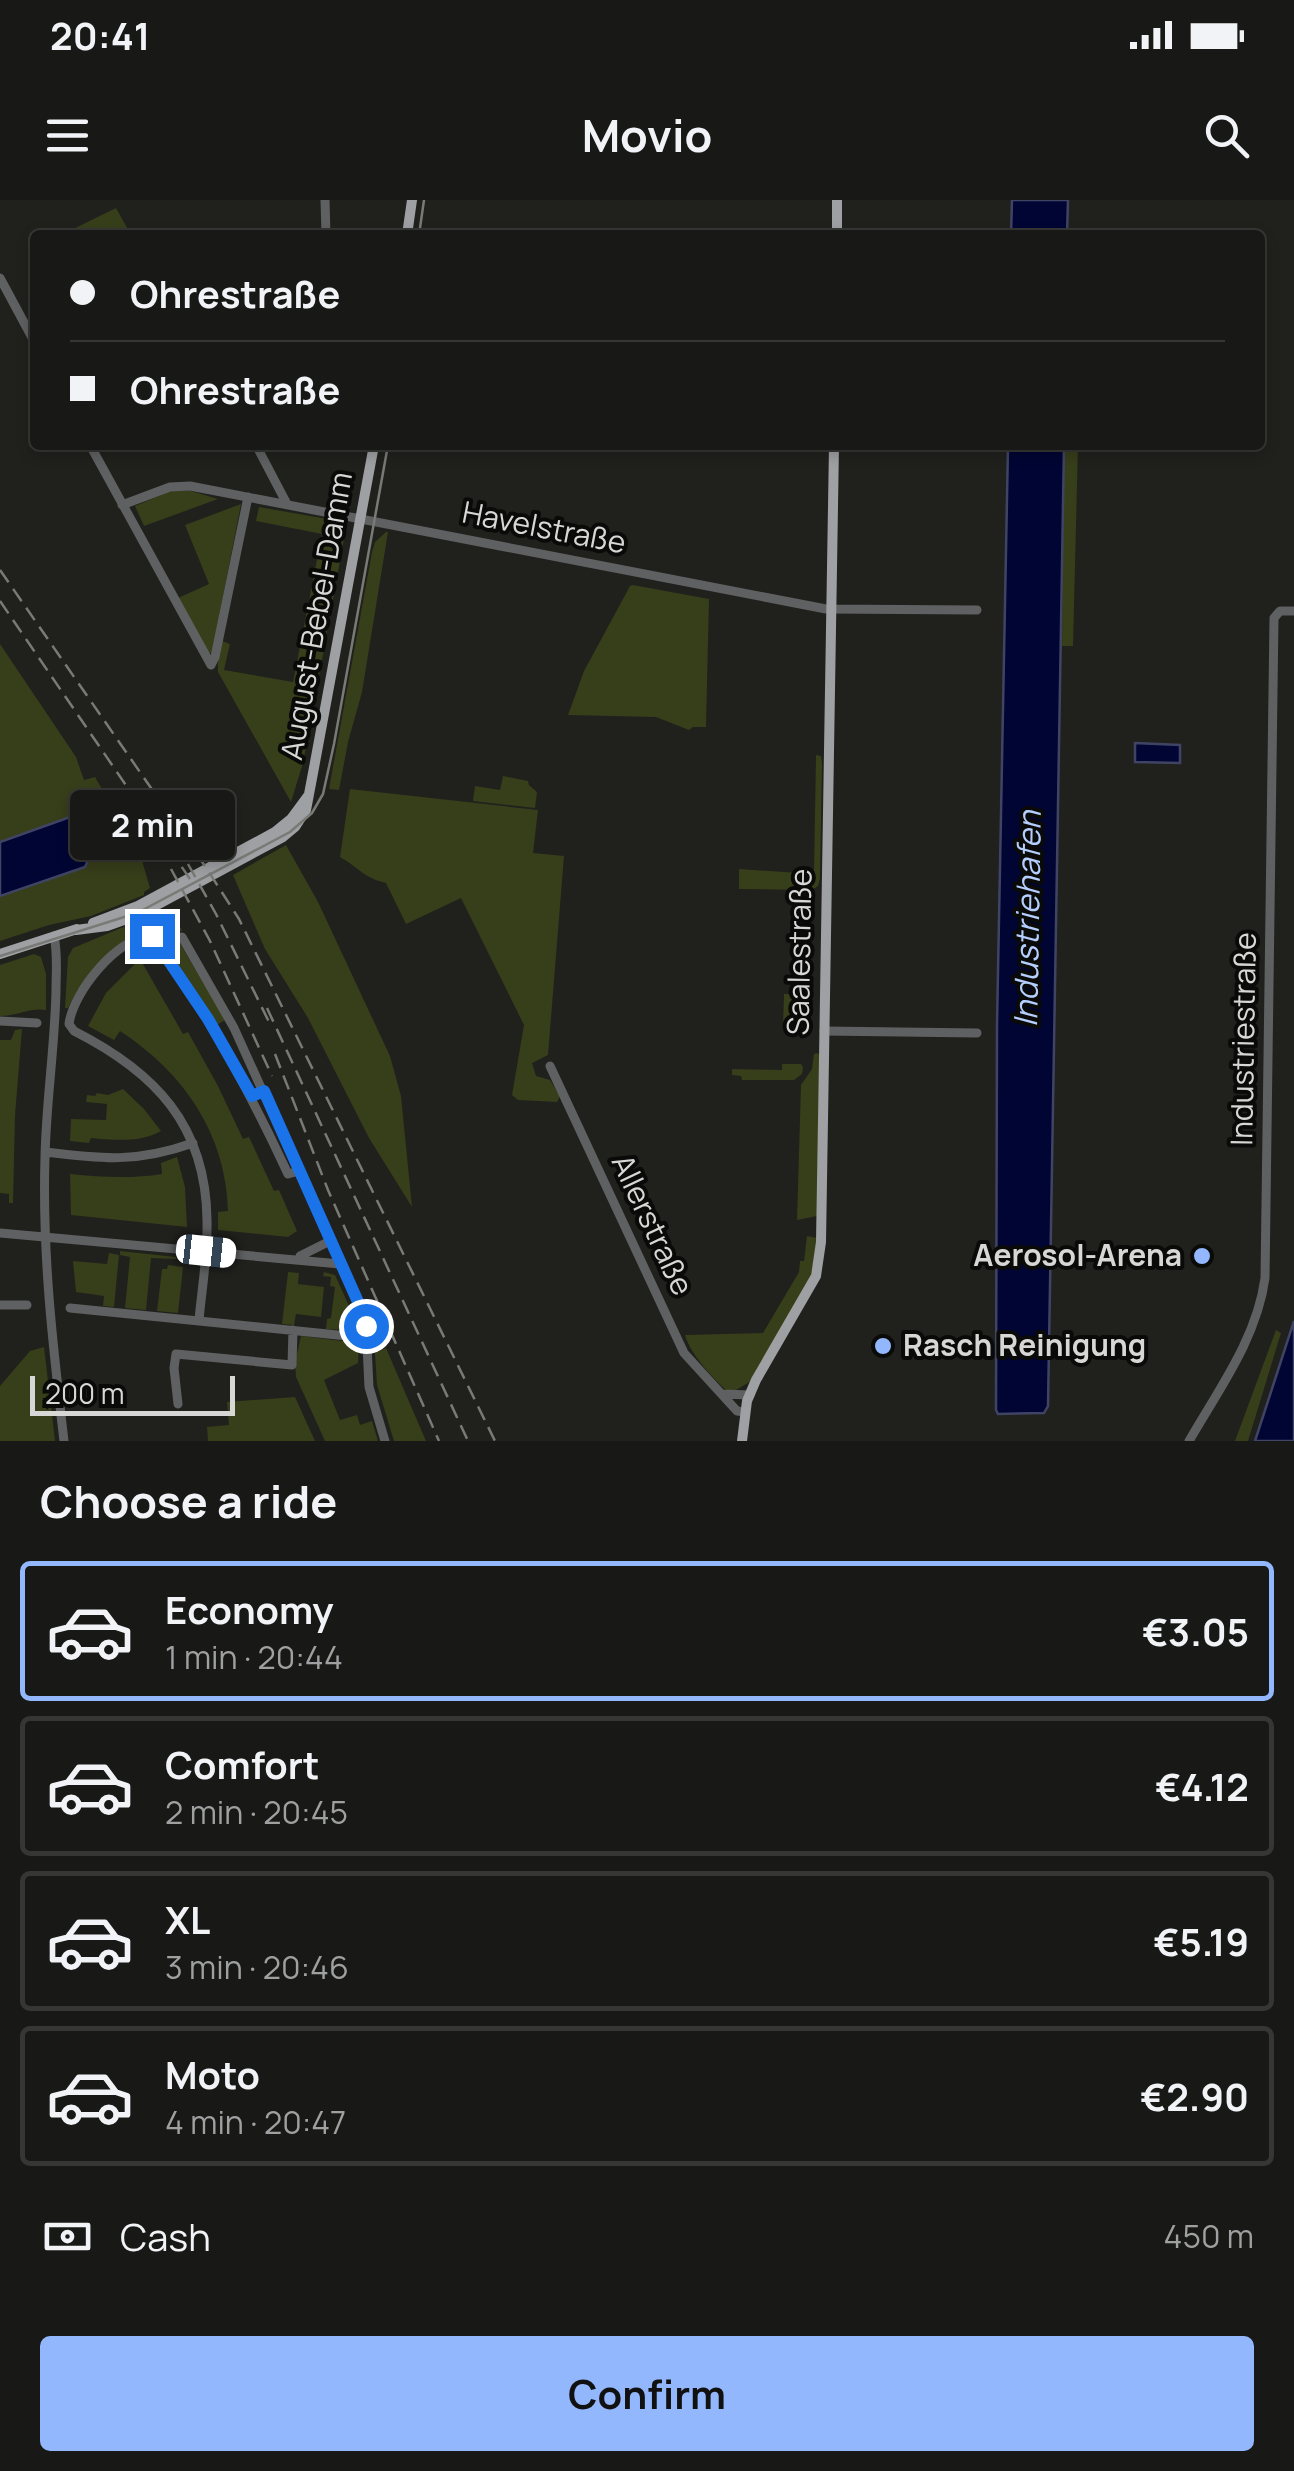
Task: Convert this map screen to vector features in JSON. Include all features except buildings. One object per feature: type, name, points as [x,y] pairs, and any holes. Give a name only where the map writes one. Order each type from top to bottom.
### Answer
[{"type":"main road","points":[[408,230],[412,200]]},
{"type":"main road","points":[[837,200],[837,230]]},
{"type":"main road","name":"August-Bebel-Damm","points":[[54,936],[121,922],[279,840],[306,810],[373,450]]},
{"type":"main road","name":"Saalestraße","points":[[742,1441],[750,1394],[816,1276],[820,1242],[834,450]]},
{"type":"main road","points":[[0,954],[54,936]]},
{"type":"street","points":[[326,200],[326,230]]},
{"type":"street","points":[[0,278],[30,325]]},
{"type":"street","points":[[93,450],[211,665],[248,497]]},
{"type":"street","points":[[259,450],[288,504]]},
{"type":"street","name":"Havelstraße","points":[[122,504],[178,485],[831,609],[977,610]]},
{"type":"street","name":"Industriestraße","points":[[1189,1441],[1250,1334],[1265,1278],[1274,618],[1278,611],[1294,611]]},
{"type":"street","points":[[54,936],[56,1012],[45,1152],[45,1236],[64,1441]]},
{"type":"street","points":[[199,1320],[206,1251],[206,1193],[193,1144],[181,1118],[160,1092],[120,1057],[72,1030],[69,1022],[87,984],[108,960],[136,939],[152,936],[208,1019],[252,1096],[288,1174],[299,1171]]},
{"type":"street","points":[[182,937],[234,1028],[363,1313],[370,1387],[385,1441]]},
{"type":"street","points":[[0,1021],[36,1023]]},
{"type":"street","points":[[824,1031],[978,1034]]},
{"type":"street","name":"Allerstraße","points":[[550,1066],[682,1348],[738,1411],[745,1412]]},
{"type":"street","points":[[252,1096],[264,1091]]},
{"type":"street","points":[[45,1152],[132,1159],[193,1144]]},
{"type":"street","points":[[0,1232],[340,1264]]},
{"type":"street","points":[[298,1260],[330,1242]]},
{"type":"street","points":[[0,1305],[27,1305]]},
{"type":"street","points":[[70,1308],[367,1338]]},
{"type":"street","points":[[178,1404],[176,1354],[292,1366],[294,1330]]},
{"type":"street","points":[[723,1394],[750,1394]]},
{"type":"green space","points":[[116,208],[128,230],[71,230]]},
{"type":"green space","points":[[1064,450],[1078,450],[1073,646],[1062,646]]},
{"type":"green space","points":[[171,491],[191,491],[218,499],[144,526],[135,506]]},
{"type":"green space","points":[[241,504],[212,653],[206,653],[178,598],[209,584],[185,525]]},
{"type":"green space","points":[[259,507],[333,520],[346,528],[303,763],[291,802],[218,672],[218,657],[222,641],[230,644],[224,670],[293,682],[322,534],[256,521]]},
{"type":"green space","points":[[386,532],[362,692],[339,790],[329,789],[372,552],[375,542]]},
{"type":"green space","points":[[633,585],[709,599],[706,727],[689,730],[656,717],[568,715],[584,671]]},
{"type":"green space","points":[[0,644],[76,757],[84,780],[95,777],[140,854],[150,888],[144,895],[91,916],[0,941],[0,896],[85,867],[70,817],[0,842]]},
{"type":"green space","points":[[816,755],[821,756],[822,764],[818,886],[812,890],[739,889],[739,869],[814,874]]},
{"type":"green space","points":[[503,776],[528,781],[537,792],[535,808],[473,801],[475,786],[500,790]]},
{"type":"green space","points":[[350,789],[538,810],[533,853],[564,856],[548,1055],[532,1063],[536,1076],[550,1080],[560,1096],[557,1102],[518,1100],[512,1095],[524,1025],[461,898],[406,924],[386,883],[340,857]]},
{"type":"green space","points":[[286,845],[318,902],[390,1056],[401,1096],[412,1207],[369,1138],[308,1018],[265,949],[233,875]]},
{"type":"green space","points":[[162,911],[168,922],[153,934],[136,933],[115,949],[89,975],[65,1008],[68,957],[73,948]]},
{"type":"green space","points":[[168,923],[182,930],[175,935],[225,1020],[215,1026],[155,936]]},
{"type":"green space","points":[[34,954],[41,957],[46,974],[46,1010],[0,1016],[0,965]]},
{"type":"green space","points":[[140,959],[183,1034],[188,1032],[243,1139],[249,1137],[274,1191],[279,1190],[297,1231],[288,1237],[218,1230],[218,1212],[228,1211],[225,1183],[210,1131],[197,1108],[164,1066],[143,1048],[120,1031],[114,1040],[88,1026],[106,993]]},
{"type":"green space","points":[[784,994],[804,994],[803,1027],[783,1027]]},
{"type":"green space","points":[[22,1029],[13,1203],[9,1203],[9,1194],[0,1193],[0,1040],[11,1040],[15,1030]]},
{"type":"green space","points":[[817,1053],[817,1216],[797,1220],[801,1085]]},
{"type":"green space","points":[[782,1064],[801,1064],[802,1074],[794,1080],[742,1080],[741,1076],[732,1075],[732,1069],[782,1070]]},
{"type":"green space","points":[[123,1089],[161,1131],[136,1139],[70,1141],[71,1119],[106,1120],[107,1104],[86,1102],[87,1095],[108,1095]]},
{"type":"green space","points":[[177,1157],[185,1187],[187,1227],[71,1215],[70,1174],[162,1174],[161,1163]]},
{"type":"green space","points":[[807,1236],[817,1238],[811,1276],[751,1381],[727,1391],[697,1358],[685,1335],[763,1333],[799,1272],[800,1261],[804,1261]]},
{"type":"green space","points":[[120,1251],[176,1257],[151,1258],[146,1310],[125,1308],[130,1257],[120,1255]]},
{"type":"green space","points":[[109,1253],[119,1255],[114,1307],[103,1306],[104,1296],[76,1292],[73,1261],[107,1264]]},
{"type":"green space","points":[[168,1265],[183,1267],[178,1313],[157,1311],[162,1269]]},
{"type":"green space","points":[[288,1272],[299,1273],[298,1284],[324,1287],[321,1317],[296,1314],[294,1325],[282,1324]]},
{"type":"green space","points":[[324,1272],[335,1275],[354,1317],[347,1330],[326,1329],[335,1287],[330,1286],[331,1277],[323,1276]]},
{"type":"green space","points":[[1276,1330],[1281,1333],[1248,1441],[1235,1441]]},
{"type":"green space","points":[[301,1336],[359,1343],[358,1363],[324,1380],[340,1420],[357,1415],[360,1425],[372,1421],[378,1441],[325,1441],[296,1377]]},
{"type":"green space","points":[[44,1347],[55,1441],[0,1441],[0,1386],[30,1351]]},
{"type":"green space","points":[[386,1348],[426,1441],[394,1441],[377,1385],[375,1353]]},
{"type":"green space","points":[[295,1397],[315,1441],[208,1441],[207,1427],[229,1425],[227,1402]]},
{"type":"water","points":[[1012,200],[1068,200],[1067,230],[1011,230]]},
{"type":"water","name":"Industriehafen","points":[[1008,450],[1064,450],[1048,1406],[1044,1413],[998,1414],[996,1410],[997,1025]]},
{"type":"water","points":[[1135,743],[1180,745],[1180,763],[1135,762]]},
{"type":"water","points":[[70,817],[82,833],[90,856],[85,867],[0,896],[0,842]]},
{"type":"water","points":[[1294,1321],[1294,1441],[1255,1441]]},
{"type":"tram line","points":[[420,230],[424,200]]},
{"type":"tram line","points":[[0,956],[137,913],[290,832],[312,813],[323,794],[334,744],[387,450]]},
{"type":"railway","points":[[0,570],[239,919],[495,1441]]},
{"type":"railway","points":[[0,601],[190,879]]},
{"type":"railway","points":[[188,864],[270,1024]]},
{"type":"railway","points":[[171,869],[210,941],[272,1076]]},
{"type":"railway","points":[[267,1008],[468,1441]]},
{"type":"railway","points":[[275,1054],[328,1190],[439,1441]]},
{"type":"place","name":"Aerosol-Arena","points":[[1202,1256]]},
{"type":"place","name":"Rasch Reinigung","points":[[883,1346]]},
{"type":"route","points":[[152,936],[208,1019],[252,1096],[264,1091],[366,1326]]}]
